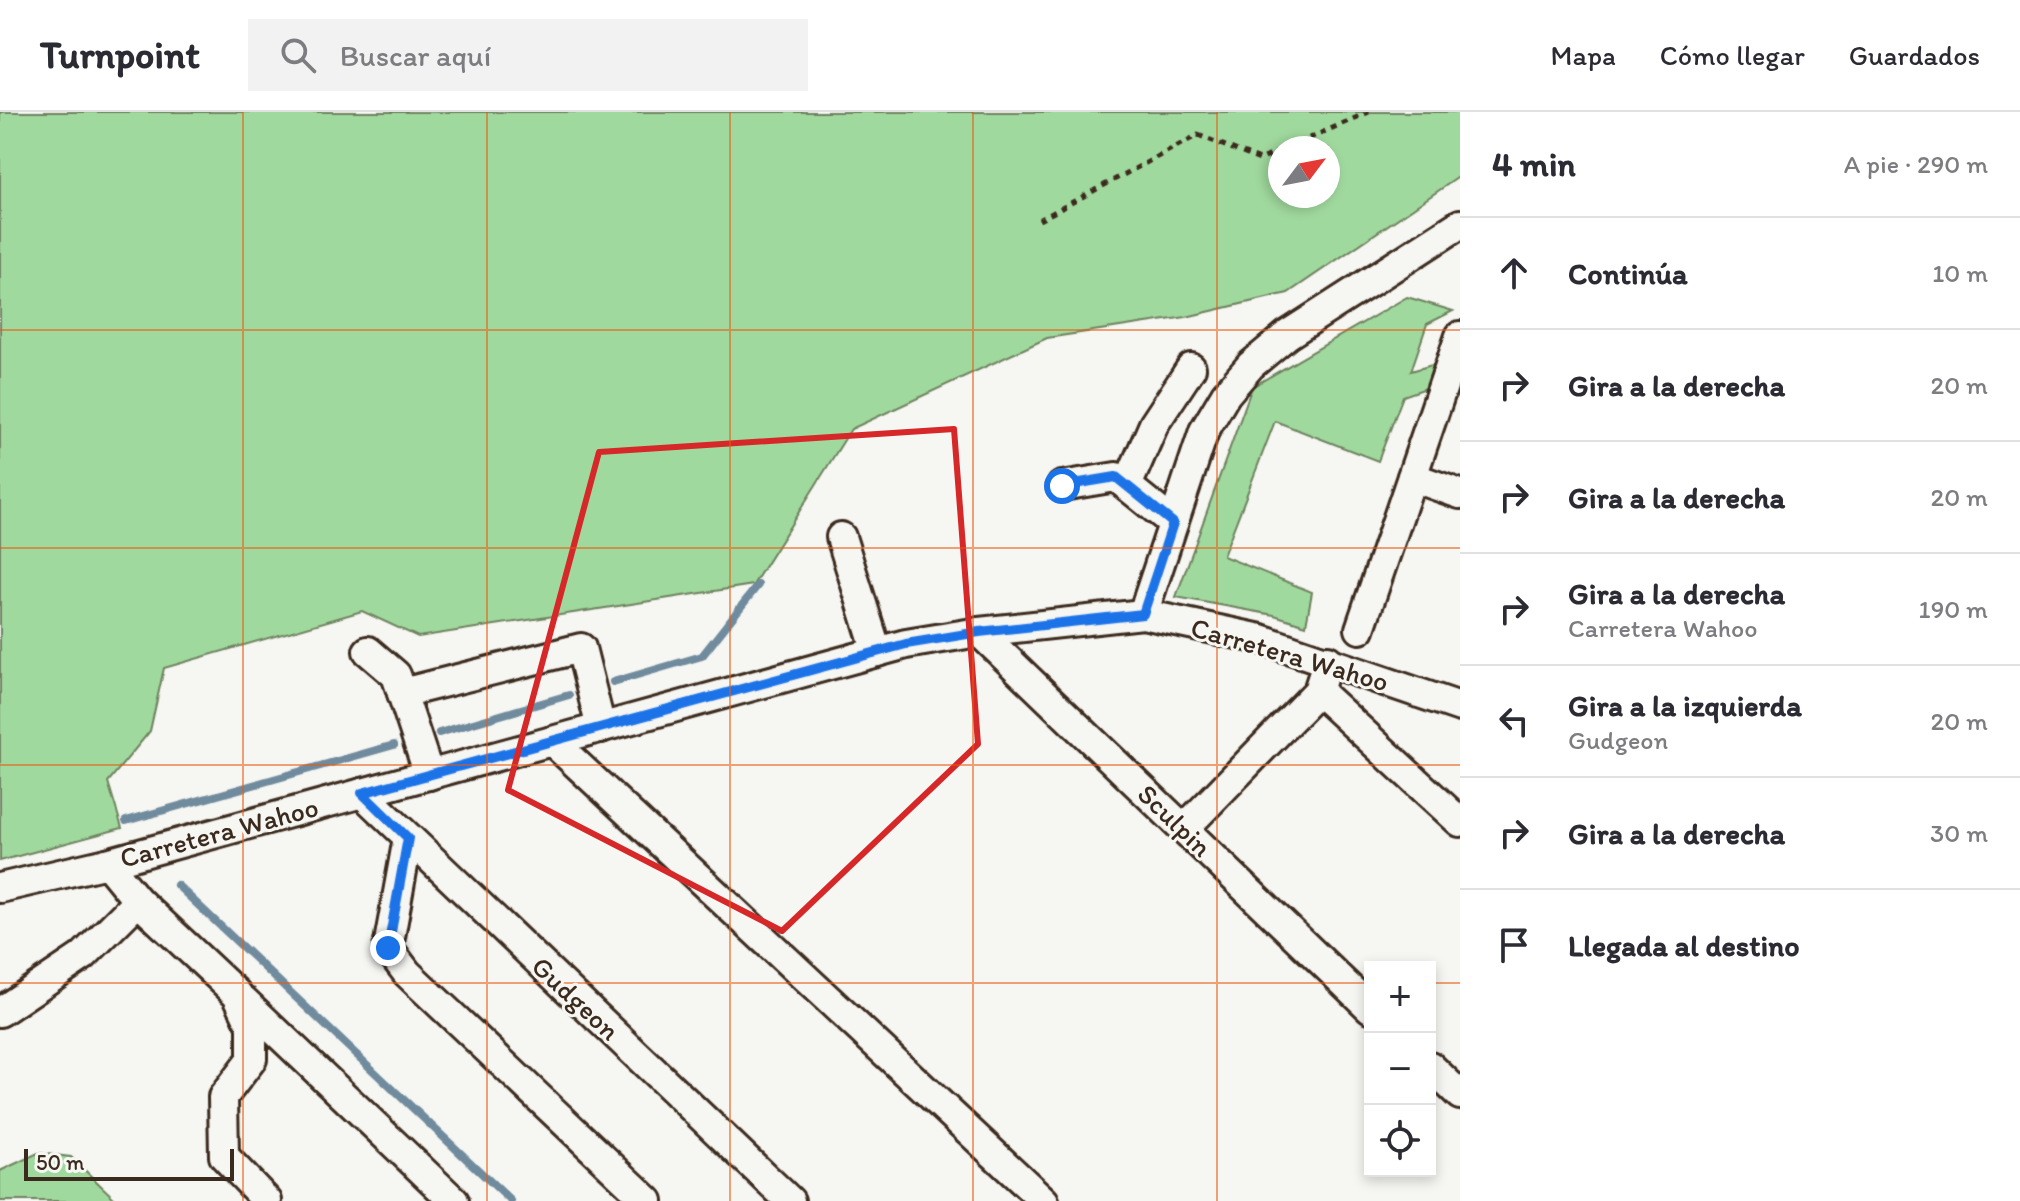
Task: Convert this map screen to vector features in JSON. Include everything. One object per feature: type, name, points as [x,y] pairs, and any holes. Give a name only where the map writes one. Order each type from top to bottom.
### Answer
[{"type":"street","points":[[1143,614],[1204,431],[1226,394],[1251,365],[1287,335],[1460,224]]},
{"type":"street","points":[[1360,629],[1460,336]]},
{"type":"street","points":[[1127,486],[1154,424],[1191,368]]},
{"type":"street","points":[[1062,486],[1116,477],[1173,523]]},
{"type":"street","points":[[1412,477],[1460,494]]},
{"type":"street","points":[[841,537],[877,652]]},
{"type":"street","name":"Carretera Wahoo","points":[[0,888],[107,863],[906,644],[979,632],[1143,614],[1261,639],[1460,707]]},
{"type":"street","name":"Sculpin","points":[[979,632],[1364,1002]]},
{"type":"street","points":[[402,693],[581,648],[601,728]]},
{"type":"street","points":[[368,651],[396,675],[429,775]]},
{"type":"street","points":[[1184,829],[1318,691],[1328,660]]},
{"type":"street","points":[[1318,691],[1460,822]]},
{"type":"street","points":[[552,741],[1044,1201]]},
{"type":"street","name":"Gudgeon","points":[[362,793],[790,1201]]},
{"type":"street","points":[[408,838],[388,948],[407,973],[648,1201]]},
{"type":"street","points":[[107,863],[138,901],[454,1201]]},
{"type":"street","points":[[0,1012],[83,956],[138,901]]},
{"type":"street","points":[[237,994],[252,1026],[252,1059],[223,1097],[224,1156],[267,1201]]},
{"type":"street","points":[[1436,1072],[1460,1095]]},
{"type":"path","points":[[1314,136],[1369,112]]},
{"type":"path","points":[[1039,220],[1198,135],[1260,160],[1268,156]]},
{"type":"highlighted area","points":[[954,429],[978,744],[782,931],[508,790],[599,452]]},
{"type":"green space","points":[[0,112],[1460,112],[1460,176],[1288,293],[1186,317],[1047,338],[851,429],[753,585],[418,637],[362,611],[164,668],[150,731],[108,782],[122,828],[0,861]]},
{"type":"green space","points":[[1407,297],[1453,311],[1427,324],[1411,371],[1439,363],[1432,386],[1403,396],[1378,461],[1275,421],[1223,556],[1312,592],[1306,625],[1274,615],[1176,597],[1252,387]]},
{"type":"green space","points":[[38,1153],[71,1157],[117,1201],[0,1201],[0,1171]]},
{"type":"waterway","points":[[613,682],[702,656],[758,585]]},
{"type":"waterway","points":[[439,733],[569,695]]},
{"type":"waterway","points":[[126,821],[394,745]]},
{"type":"waterway","points":[[177,885],[511,1201]]},
{"type":"route","points":[[388,948],[408,838],[362,793],[906,644],[979,632],[1143,614],[1173,523],[1116,477],[1062,486]]}]
